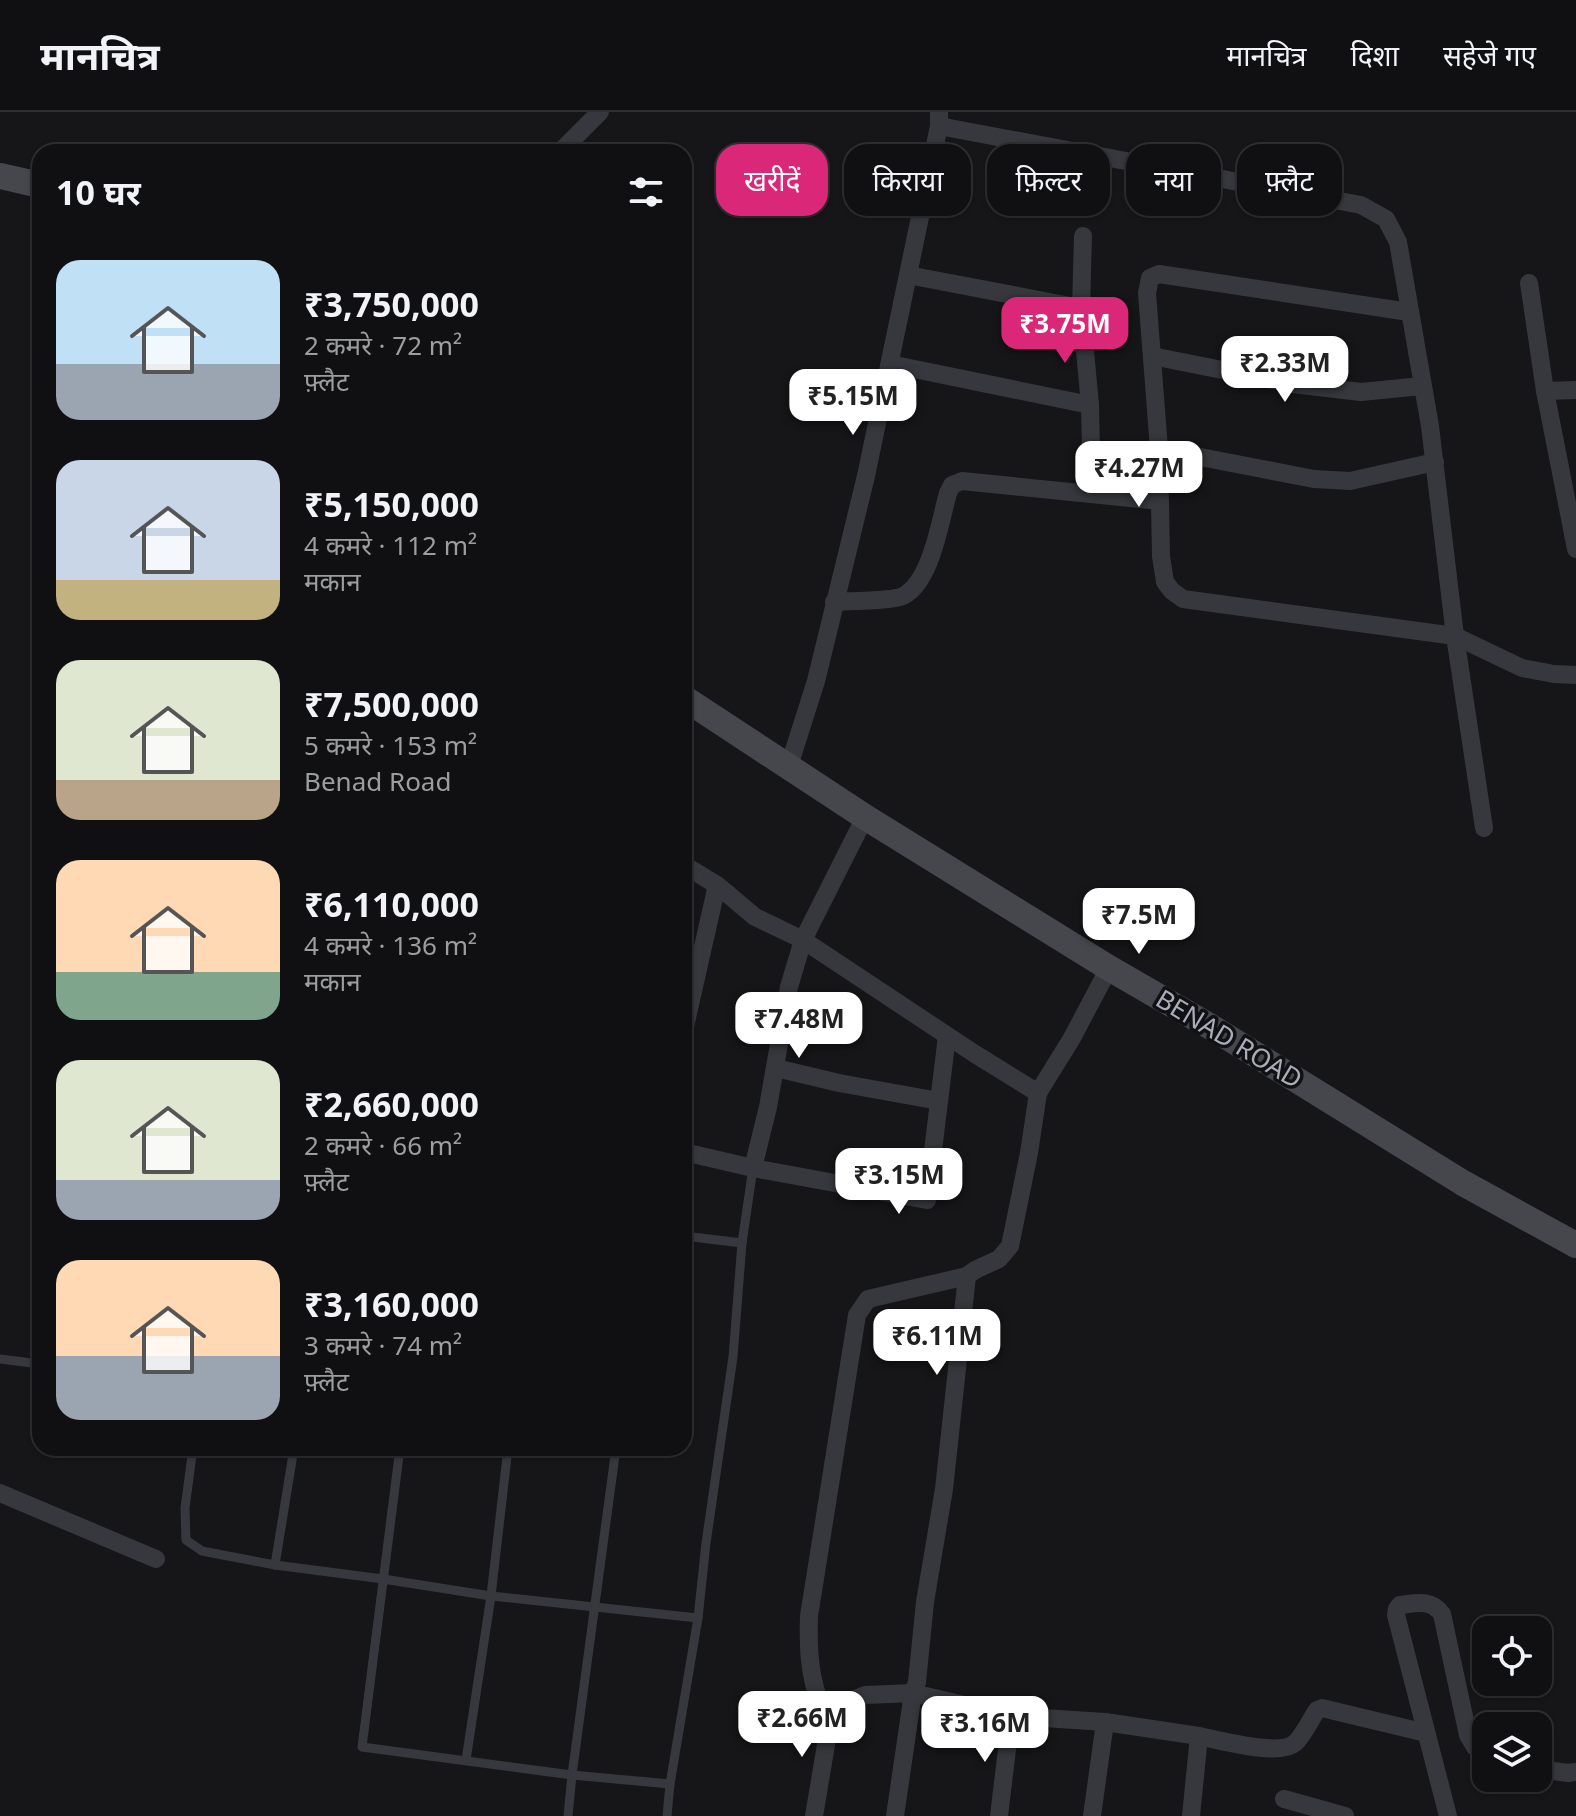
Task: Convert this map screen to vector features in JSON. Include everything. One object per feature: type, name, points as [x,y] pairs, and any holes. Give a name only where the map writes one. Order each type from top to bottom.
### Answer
[{"type":"main road","points":[[0,176],[32,183]]},
{"type":"main road","name":"BENAD ROAD","points":[[692,703],[865,817],[1109,968],[1211,1027],[1463,1183],[1576,1245]]},
{"type":"street","points":[[568,144],[600,112]]},
{"type":"street","points":[[789,766],[816,681],[866,476],[939,119],[1361,205],[1386,219],[1398,242],[1430,426],[1455,636],[1484,828]]},
{"type":"street","points":[[1083,236],[1081,308],[1090,405],[1092,494]]},
{"type":"street","points":[[1409,312],[1159,274],[1150,278],[1147,285],[1159,449],[1161,556],[1165,582],[1183,599],[1455,636],[1522,668],[1576,675]]},
{"type":"street","points":[[908,275],[1081,308]]},
{"type":"street","points":[[1529,283],[1545,391],[1576,549]]},
{"type":"street","points":[[1152,356],[1293,384],[1361,392],[1422,386]]},
{"type":"street","points":[[890,364],[1090,405]]},
{"type":"street","points":[[1545,391],[1576,390]]},
{"type":"street","points":[[1159,449],[1314,479],[1350,481],[1435,462]]},
{"type":"street","points":[[834,602],[901,597],[916,587],[927,568],[948,493],[952,485],[962,481],[1160,501]]},
{"type":"street","points":[[753,1168],[776,1068],[789,987],[803,940],[865,817]]},
{"type":"street","points":[[692,870],[717,885],[755,917],[803,940],[1038,1093]]},
{"type":"street","points":[[692,996],[717,885]]},
{"type":"street","points":[[1109,968],[1038,1093],[1010,1246],[999,1259],[967,1276],[868,1299],[857,1315],[809,1616],[808,1650],[814,1689],[821,1706],[832,1709],[865,1695],[913,1693],[1011,1716],[1105,1722],[1281,1749],[1295,1744],[1317,1710],[1322,1708],[1426,1733]]},
{"type":"street","points":[[692,1154],[927,1200],[947,1036]]},
{"type":"street","points":[[776,1068],[939,1101]]},
{"type":"street","points":[[895,1816],[944,1489],[967,1276]]},
{"type":"street","points":[[0,1493],[156,1559]]},
{"type":"street","points":[[1448,1816],[1396,1615],[1400,1605],[1423,1602],[1431,1604],[1442,1614],[1472,1742]]},
{"type":"street","points":[[814,1816],[832,1709]]},
{"type":"street","points":[[999,1816],[1011,1716]]},
{"type":"street","points":[[1092,1816],[1105,1722]]},
{"type":"street","points":[[1191,1816],[1199,1736]]},
{"type":"street","points":[[1552,1771],[1576,1772]]},
{"type":"street","points":[[1284,1799],[1345,1816]]},
{"type":"lane","points":[[667,1816],[698,1618],[733,1357],[742,1243],[753,1168]]},
{"type":"lane","points":[[692,1237],[742,1243]]},
{"type":"lane","points":[[0,1359],[32,1363]]},
{"type":"lane","points":[[192,1456],[185,1508],[186,1540],[202,1551],[275,1565],[491,1596],[698,1618]]},
{"type":"lane","points":[[275,1565],[293,1456]]},
{"type":"lane","points":[[399,1456],[362,1747],[572,1775],[670,1784]]},
{"type":"lane","points":[[466,1760],[491,1596],[507,1456]]},
{"type":"lane","points":[[568,1816],[615,1456]]}]
